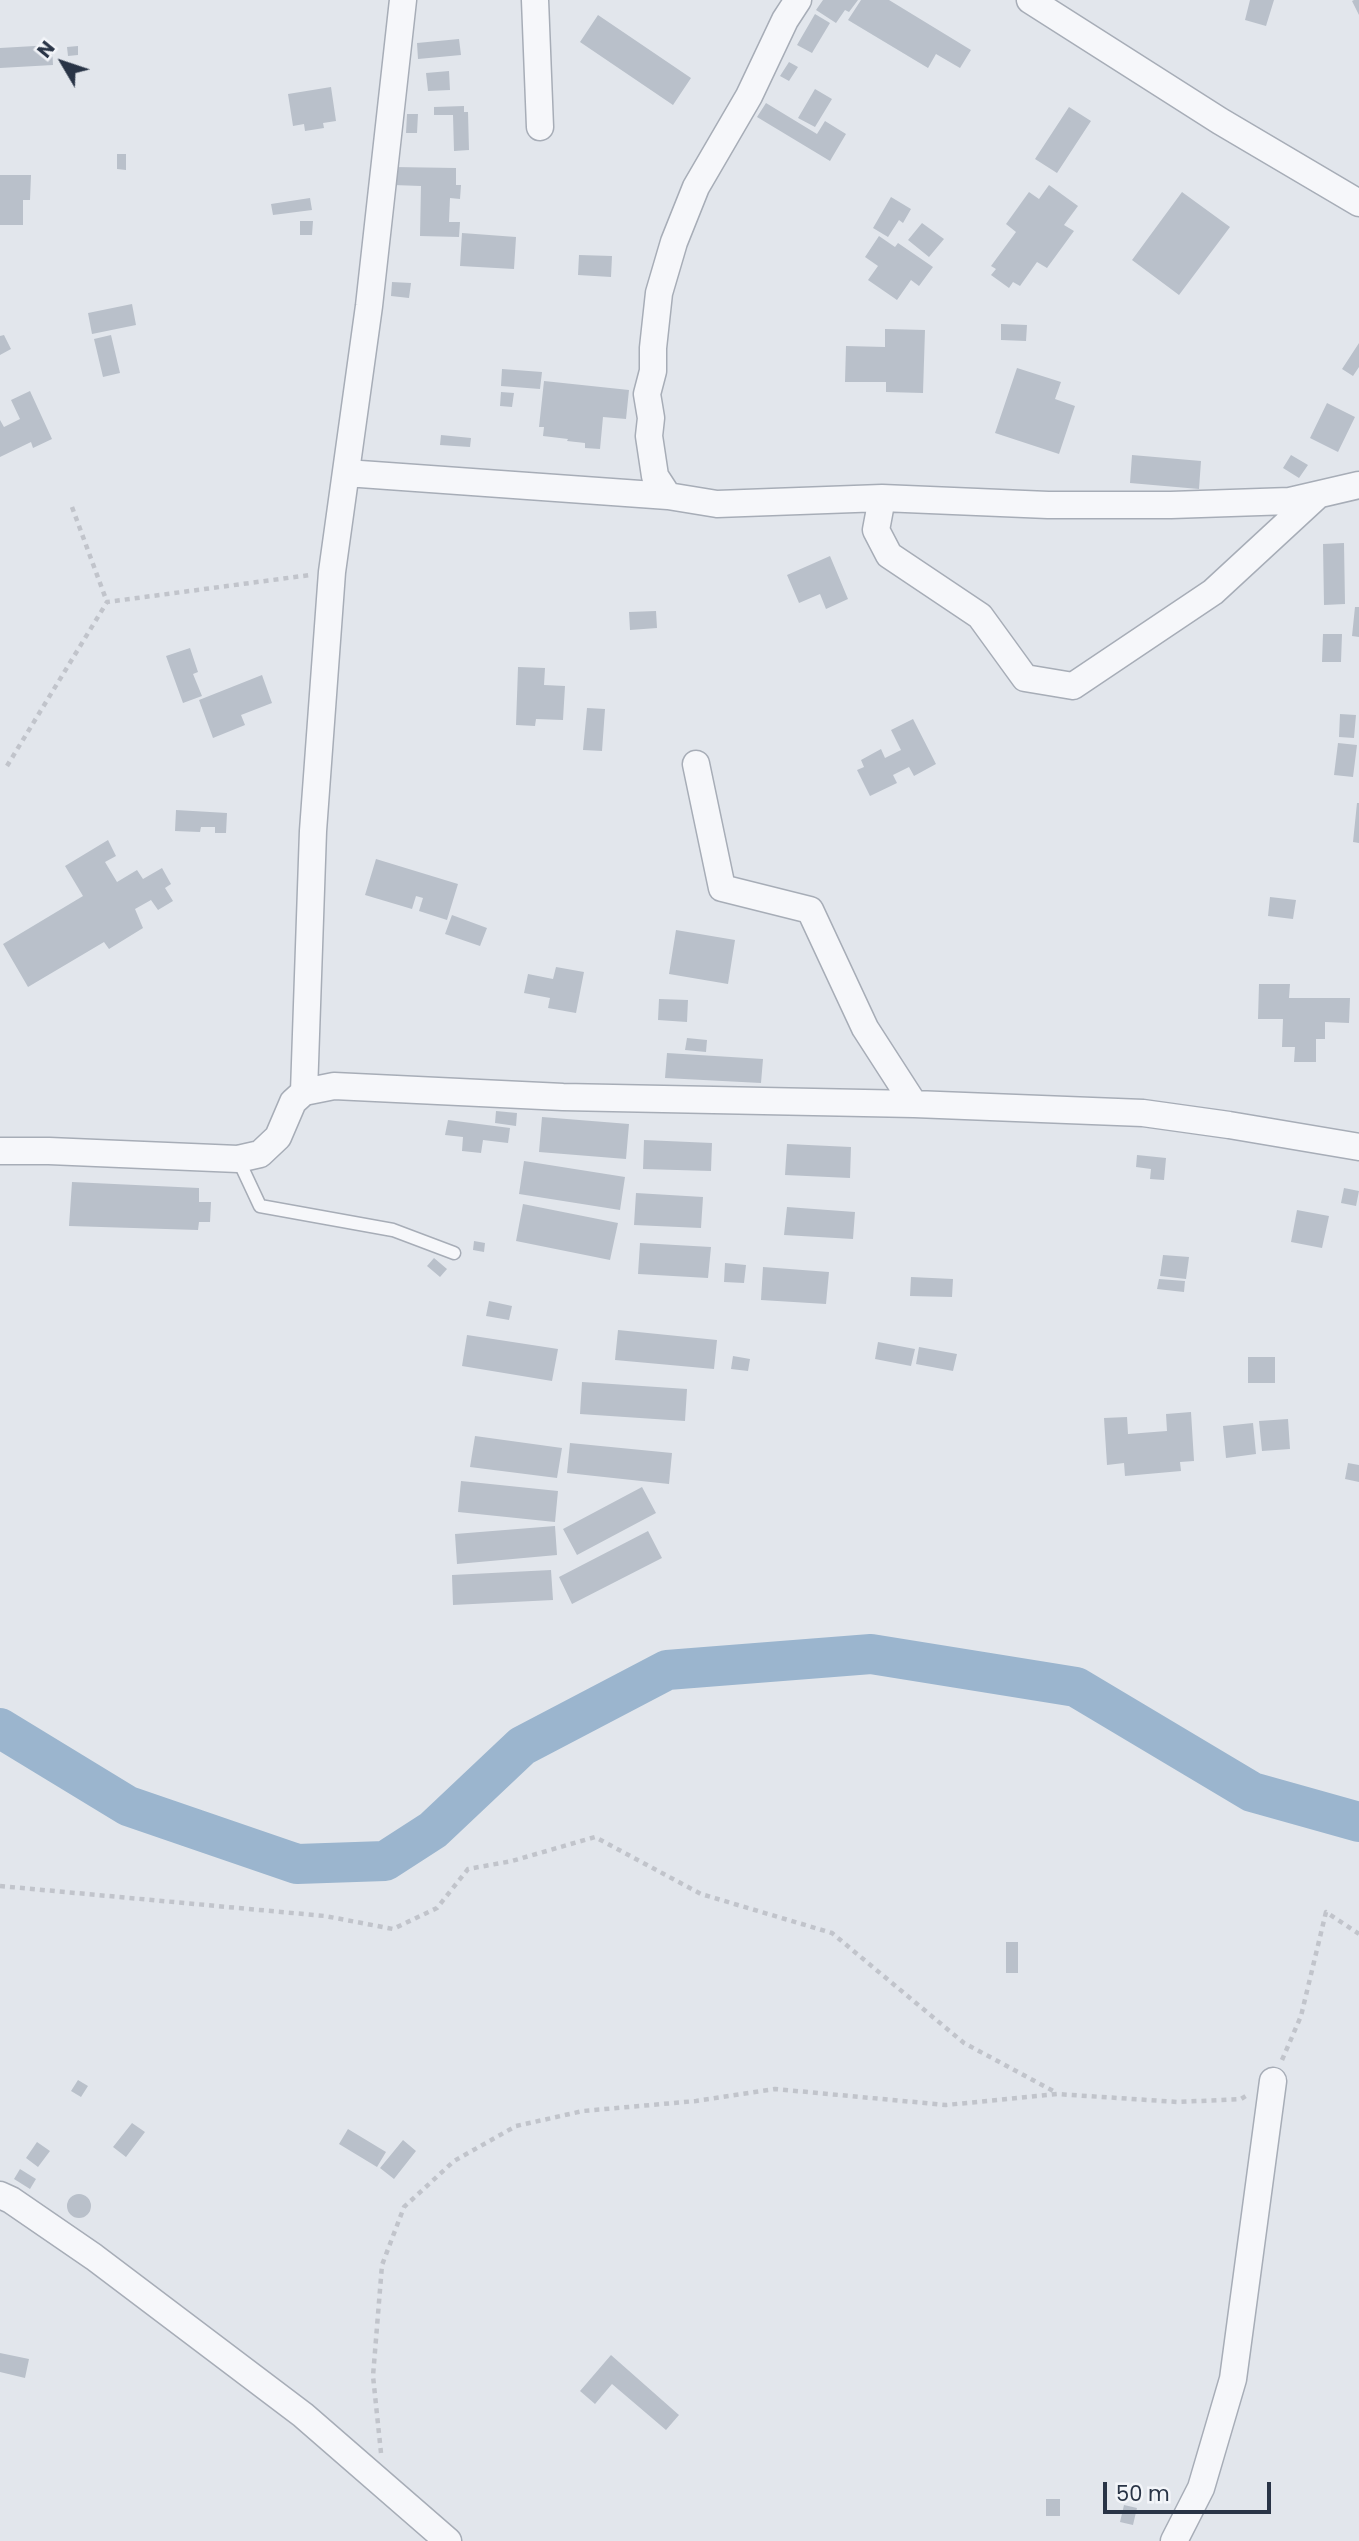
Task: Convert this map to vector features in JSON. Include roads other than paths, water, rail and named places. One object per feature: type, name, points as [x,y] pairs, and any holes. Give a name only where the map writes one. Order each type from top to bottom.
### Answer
[{"type":"street","points":[[304,1092],[313,831],[332,572],[369,306],[403,0]]},
{"type":"street","points":[[535,0],[540,127]]},
{"type":"street","points":[[668,496],[655,476],[648,394],[653,371],[659,293],[674,242],[696,187],[749,96],[785,20],[799,0]]},
{"type":"street","points":[[1038,2],[1220,121],[1359,203]]},
{"type":"street","points":[[345,473],[668,496],[718,504],[882,498],[1048,505],[1171,506],[1290,500],[1359,485]]},
{"type":"street","points":[[882,498],[876,530],[889,555],[980,616],[1025,678],[1073,686],[1213,592],[1322,492]]},
{"type":"street","points":[[696,764],[722,888],[810,910],[865,1028],[914,1104]]},
{"type":"street","points":[[0,1151],[238,1159],[260,1154],[278,1137],[293,1102],[304,1092],[345,1086],[563,1097],[914,1104],[1143,1113],[1359,1147]]},
{"type":"street","points":[[1174,2541],[1201,2488],[1233,2379],[1273,2081]]},
{"type":"street","points":[[0,2195],[94,2257],[303,2415],[448,2541]]},
{"type":"lane","points":[[238,1159],[260,1206],[393,1230],[454,1253]]},
{"type":"waterway","points":[[0,1728],[128,1806],[297,1864],[385,1861],[433,1830],[522,1746],[667,1670],[871,1654],[1076,1687],[1252,1792],[1359,1822]]}]
